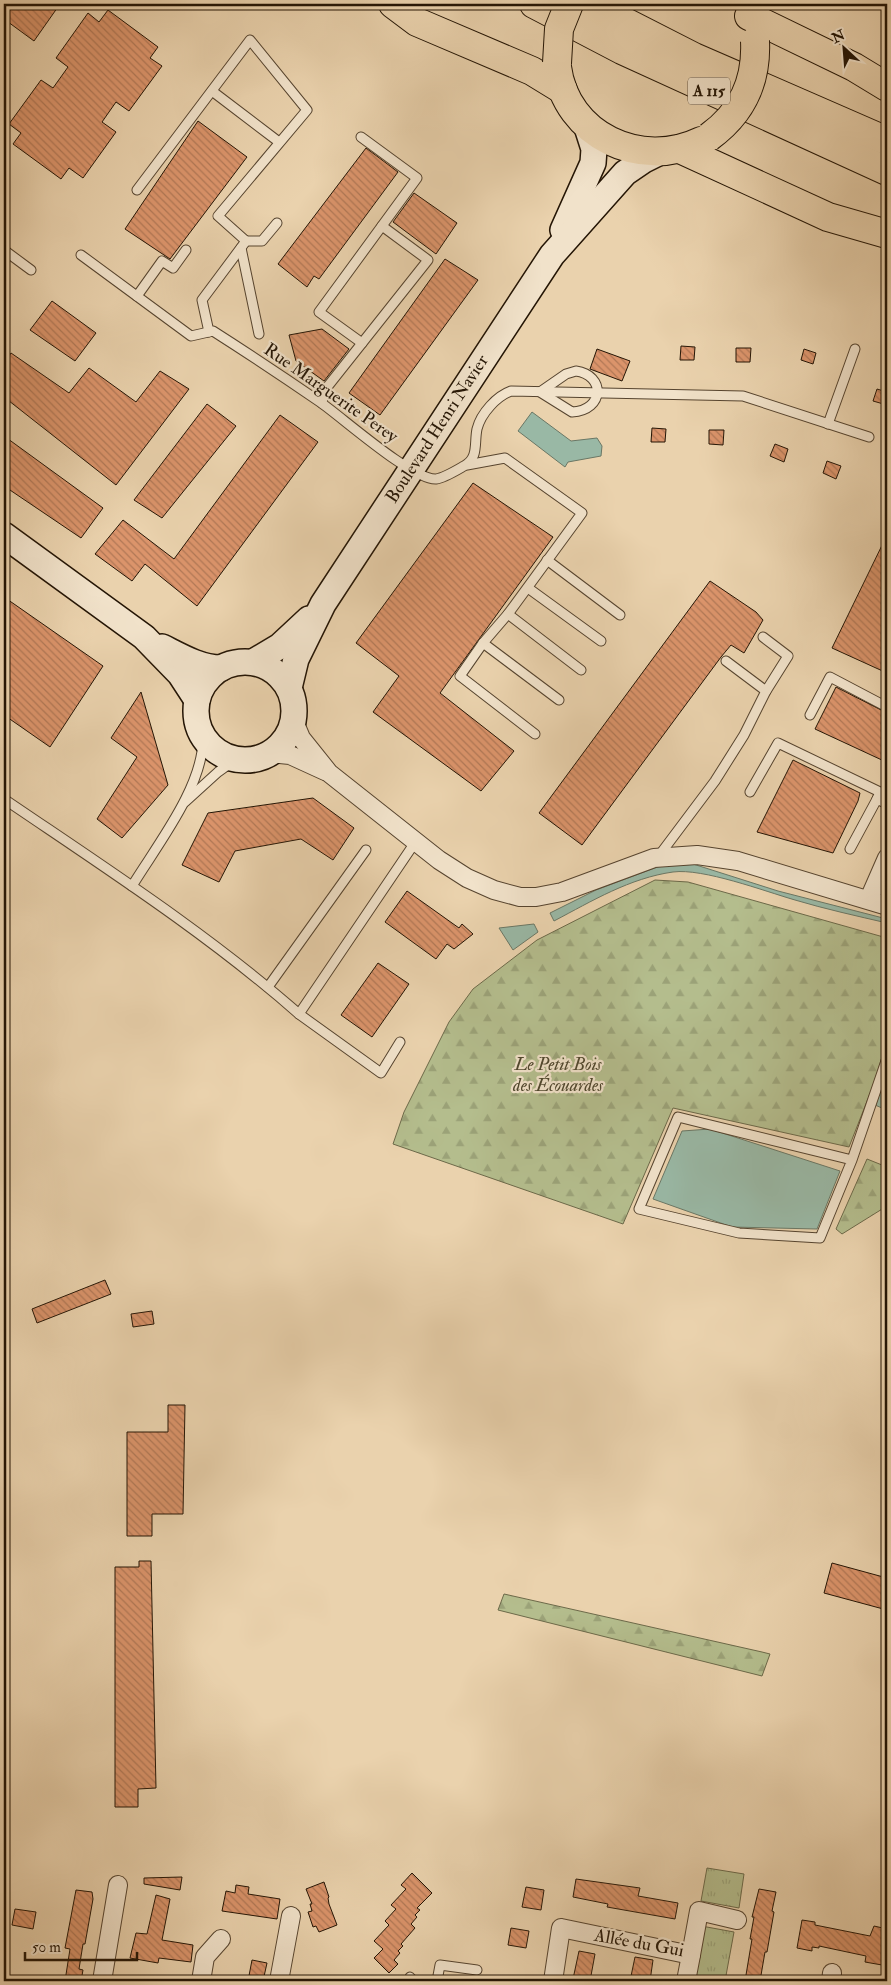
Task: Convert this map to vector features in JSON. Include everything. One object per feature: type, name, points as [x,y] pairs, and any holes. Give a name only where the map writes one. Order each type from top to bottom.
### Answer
[{"type":"main road","points":[[393,4],[417,22],[532,71],[563,90]]},
{"type":"main road","name":"A 115","points":[[534,4],[622,50],[887,172]]},
{"type":"main road","points":[[569,4],[559,29],[556,63],[563,90],[569,102],[586,124],[607,140],[639,151],[670,151],[709,137],[728,121],[743,101],[754,72],[749,20],[854,67],[887,86]]},
{"type":"main road","name":"A 115","points":[[590,4],[694,57],[887,141]]},
{"type":"main road","name":"Boulevard Henri Navier","points":[[552,255],[593,163],[593,142],[586,124]]},
{"type":"main road","points":[[670,151],[828,216],[887,234]]},
{"type":"main road","name":"Boulevard Henri Navier","points":[[289,688],[296,659],[323,604],[552,255],[625,174],[644,160],[670,151]]},
{"type":"main road","points":[[4,535],[144,637],[190,660],[210,667],[221,668]]},
{"type":"main road","name":"Boulevard Henri Navier","points":[[254,662],[280,646],[323,604]]},
{"type":"main road","points":[[144,637],[180,674],[197,700]]},
{"type":"main road","points":[[237,662],[254,662],[274,671],[289,688],[293,698],[294,719],[289,733],[281,744],[269,753],[248,760],[236,759],[217,751],[203,737],[196,719],[197,700],[206,681],[221,668],[237,662]]},
{"type":"street","points":[[294,719],[302,738],[329,773]]},
{"type":"street","points":[[269,753],[290,755],[329,773],[439,860],[468,878],[494,890],[520,897],[536,897],[562,892],[614,871],[658,857],[697,856],[738,861],[887,906]]},
{"type":"street","points":[[869,899],[887,858]]},
{"type":"street","points":[[102,1981],[118,1885]]},
{"type":"street","name":"Allée du Gui","points":[[553,1981],[561,1928],[691,1956],[699,1911],[737,1920]]},
{"type":"street","points":[[280,1981],[290,1916]]},
{"type":"street","points":[[201,1981],[205,1957],[221,1939]]},
{"type":"street","points":[[686,1981],[691,1956]]},
{"type":"lane","points":[[137,190],[250,40],[307,110],[218,216],[244,244],[259,334]]},
{"type":"lane","points":[[212,91],[279,142]]},
{"type":"lane","points":[[361,137],[417,178],[320,312],[362,344]]},
{"type":"lane","points":[[81,255],[191,336],[209,332],[202,300],[244,244],[262,241],[277,223]]},
{"type":"lane","points":[[322,403],[324,390],[428,260],[382,226]]},
{"type":"lane","points":[[4,250],[32,270]]},
{"type":"lane","points":[[137,296],[162,261],[173,268],[186,250]]},
{"type":"lane","name":"Rue Marguerite Perey","points":[[209,332],[213,331],[322,403],[411,470],[437,478],[465,466],[505,458],[582,513],[547,560]]},
{"type":"lane","points":[[828,424],[855,349]]},
{"type":"lane","points":[[576,371],[584,372],[591,377],[596,386],[597,393],[594,404],[588,409],[572,412],[540,392],[566,374],[576,371]]},
{"type":"lane","points":[[465,466],[472,460],[476,450],[477,430],[480,421],[501,395],[511,391],[743,396],[868,437]]},
{"type":"lane","points":[[535,734],[460,676],[483,643],[508,614],[547,560],[620,615]]},
{"type":"lane","points":[[528,588],[601,642]]},
{"type":"lane","points":[[508,614],[581,670]]},
{"type":"lane","points":[[658,857],[715,781],[744,735],[766,691],[788,656],[763,637]]},
{"type":"lane","points":[[483,643],[559,700]]},
{"type":"lane","points":[[726,662],[766,691]]},
{"type":"lane","points":[[810,716],[830,677],[887,707]]},
{"type":"lane","points":[[132,886],[183,804],[200,761],[203,737]]},
{"type":"lane","points":[[750,792],[778,743],[880,792],[850,850]]},
{"type":"lane","points":[[183,804],[218,772],[236,759]]},
{"type":"lane","points":[[4,799],[132,886],[268,987],[299,1014],[381,1073],[400,1042]]},
{"type":"lane","points":[[876,799],[887,804]]},
{"type":"lane","points":[[299,1014],[416,841]]},
{"type":"lane","points":[[268,987],[366,850]]},
{"type":"lane","points":[[852,1160],[678,1117],[639,1209],[739,1233],[820,1238],[852,1160],[887,1058]]},
{"type":"lane","points":[[437,1981],[440,1965],[477,1970]]},
{"type":"green space","name":"Le Petit Bois des Écouardes","points":[[655,880],[688,882],[887,938],[887,1041],[873,1086],[849,1147],[673,1108],[623,1224],[393,1144],[404,1112],[449,1022],[473,989],[537,940]]},
{"type":"green space","points":[[867,1159],[887,1167],[887,1206],[842,1234],[836,1229]]},
{"type":"green space","points":[[504,1594],[770,1654],[762,1676],[498,1610]]},
{"type":"green space","points":[[707,1868],[744,1874],[739,1908],[701,1901]]},
{"type":"green space","points":[[696,1925],[734,1932],[725,1981],[691,1981]]},
{"type":"shaded area","points":[[532,412],[571,441],[597,438],[602,446],[601,456],[568,462],[565,467],[518,431]]},
{"type":"shaded area","points":[[693,864],[778,891],[887,919],[887,923],[795,900],[734,881],[700,873],[686,872],[673,872],[642,879],[597,898],[554,921],[550,913],[596,890],[660,866]]},
{"type":"shaded area","points":[[534,924],[538,932],[513,950],[499,928]]},
{"type":"shaded area","points":[[887,1073],[887,1099],[882,1108],[875,1105]]},
{"type":"shaded area","points":[[710,1129],[840,1171],[817,1229],[732,1227],[653,1199],[682,1131]]},
{"type":"building","points":[[4,4],[60,4],[34,41],[4,19]]},
{"type":"building","points":[[108,10],[158,47],[150,58],[162,66],[129,111],[116,102],[102,122],[116,132],[83,178],[69,168],[61,179],[13,144],[21,133],[9,124],[41,80],[53,88],[68,67],[56,58],[88,13],[99,22]]},
{"type":"building","points":[[198,121],[247,157],[170,259],[125,229]]},
{"type":"building","points":[[366,148],[398,172],[319,279],[314,276],[307,287],[278,264]]},
{"type":"building","points":[[414,193],[457,223],[436,254],[393,222]]},
{"type":"building","points":[[445,259],[478,280],[380,415],[349,393]]},
{"type":"building","points":[[52,301],[96,333],[75,361],[30,330]]},
{"type":"building","points":[[322,329],[349,349],[324,381],[296,361],[289,335]]},
{"type":"building","points":[[681,346],[695,347],[694,360],[680,360]]},
{"type":"building","points":[[736,348],[751,348],[750,362],[736,362]]},
{"type":"building","points":[[597,349],[630,361],[622,381],[590,369]]},
{"type":"building","points":[[804,349],[816,353],[813,364],[801,360]]},
{"type":"building","points":[[11,353],[69,393],[89,368],[136,402],[160,371],[189,389],[116,485],[4,397],[4,363]]},
{"type":"building","points":[[877,389],[887,392],[887,405],[873,401]]},
{"type":"building","points":[[207,404],[236,426],[162,518],[134,500]]},
{"type":"building","points":[[280,415],[318,442],[197,606],[145,564],[132,581],[95,554],[123,520],[174,559]]},
{"type":"building","points":[[652,428],[666,429],[665,442],[651,442]]},
{"type":"building","points":[[709,430],[724,430],[723,445],[709,444]]},
{"type":"building","points":[[4,436],[103,508],[81,538],[4,486]]},
{"type":"building","points":[[775,444],[788,449],[784,462],[770,456]]},
{"type":"building","points":[[827,461],[841,466],[836,479],[823,473]]},
{"type":"building","points":[[473,483],[553,537],[440,693],[514,751],[481,791],[373,712],[399,676],[356,643]]},
{"type":"building","points":[[887,535],[887,673],[832,648]]},
{"type":"building","points":[[710,581],[756,612],[763,620],[744,653],[731,645],[721,657],[582,845],[539,813]]},
{"type":"building","points":[[4,597],[103,666],[50,747],[4,715]]},
{"type":"building","points":[[836,687],[887,713],[887,752],[884,761],[815,729]]},
{"type":"building","points":[[141,692],[168,785],[122,838],[97,819],[137,757],[111,738]]},
{"type":"building","points":[[793,760],[860,793],[833,853],[757,832]]},
{"type":"building","points":[[313,798],[354,828],[333,860],[301,839],[235,851],[219,882],[182,865],[208,813]]},
{"type":"building","points":[[407,891],[459,928],[462,924],[473,934],[454,949],[447,944],[436,959],[385,922]]},
{"type":"building","points":[[378,963],[409,984],[372,1037],[341,1015]]},
{"type":"building","points":[[105,1280],[111,1294],[37,1323],[32,1309]]},
{"type":"building","points":[[152,1311],[154,1324],[133,1327],[131,1314]]},
{"type":"building","points":[[168,1405],[185,1405],[183,1514],[152,1514],[152,1536],[127,1536],[127,1432],[168,1432]]},
{"type":"building","points":[[139,1561],[151,1561],[156,1788],[138,1789],[138,1807],[115,1807],[115,1567],[139,1567]]},
{"type":"building","points":[[832,1563],[887,1578],[887,1610],[824,1593]]},
{"type":"building","points":[[412,1873],[432,1893],[417,1908],[420,1910],[415,1915],[417,1917],[411,1924],[415,1928],[401,1944],[403,1946],[398,1951],[400,1953],[394,1960],[398,1964],[389,1973],[374,1958],[383,1949],[374,1941],[389,1925],[385,1921],[396,1909],[391,1905],[406,1889],[401,1885]]},
{"type":"building","points":[[182,1877],[180,1890],[144,1884],[144,1878]]},
{"type":"building","points":[[576,1879],[640,1888],[638,1896],[678,1903],[675,1919],[607,1907],[608,1904],[573,1897]]},
{"type":"building","points":[[324,1882],[329,1897],[329,1904],[337,1925],[319,1932],[316,1926],[313,1927],[308,1912],[312,1911],[310,1904],[312,1904],[306,1889]]},
{"type":"building","points":[[236,1885],[249,1887],[248,1894],[280,1899],[277,1919],[222,1911],[226,1891],[235,1893]]},
{"type":"building","points":[[526,1887],[544,1890],[541,1910],[522,1907]]},
{"type":"building","points":[[759,1889],[776,1892],[772,1911],[774,1912],[760,1981],[745,1981],[752,1939],[750,1939],[754,1917],[752,1917]]},
{"type":"building","points":[[76,1890],[92,1892],[93,1899],[79,1969],[83,1970],[81,1981],[65,1981],[70,1949],[65,1948]]},
{"type":"building","points":[[156,1895],[170,1899],[162,1940],[193,1945],[191,1962],[159,1958],[158,1963],[130,1958],[136,1933],[147,1934]]},
{"type":"building","points":[[15,1909],[36,1912],[33,1929],[12,1925]]},
{"type":"building","points":[[802,1920],[815,1922],[815,1925],[870,1936],[874,1926],[887,1929],[887,1940],[882,1965],[865,1962],[866,1956],[819,1946],[819,1948],[812,1947],[812,1951],[797,1948]]},
{"type":"building","points":[[511,1928],[529,1931],[526,1948],[508,1945]]},
{"type":"building","points":[[579,1951],[595,1954],[590,1981],[573,1979]]},
{"type":"building","points":[[635,1957],[653,1960],[650,1981],[630,1981]]},
{"type":"building","points":[[252,1960],[267,1963],[263,1981],[248,1981]]}]
